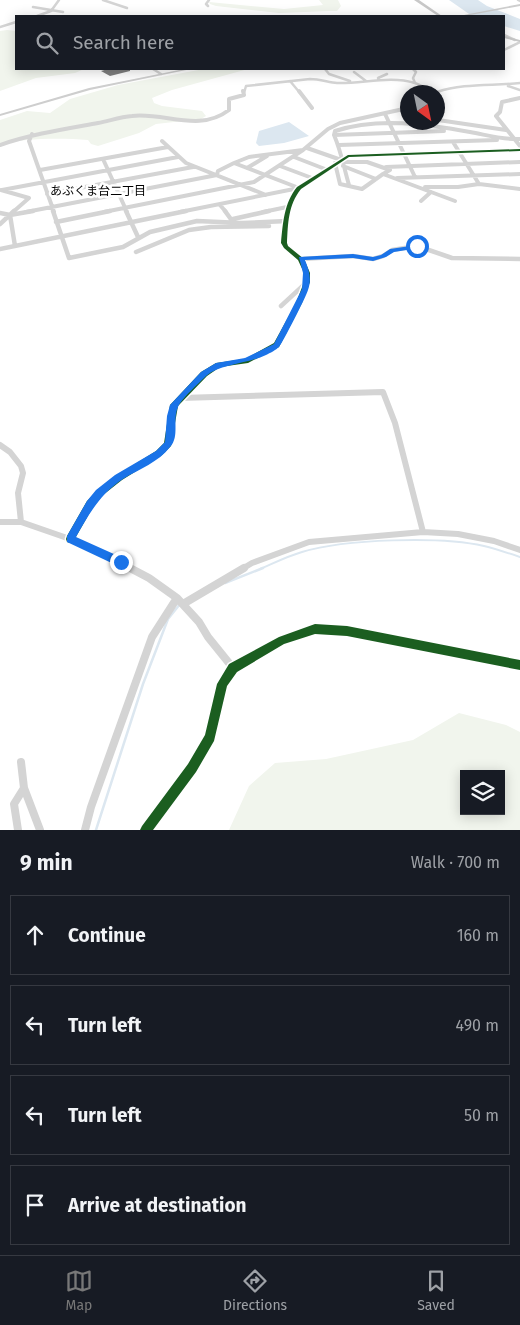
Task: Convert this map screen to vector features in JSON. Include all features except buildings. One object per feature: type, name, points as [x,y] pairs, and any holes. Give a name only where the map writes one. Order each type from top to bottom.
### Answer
[{"type":"main road","points":[[416,0],[438,15]]},
{"type":"main road","points":[[505,36],[518,41]]},
{"type":"street","points":[[40,15],[51,11],[59,0]]},
{"type":"street","points":[[104,0],[127,8]]},
{"type":"street","points":[[208,6],[206,4],[209,0]]},
{"type":"street","points":[[467,15],[520,6]]},
{"type":"street","points":[[475,15],[520,6]]},
{"type":"street","points":[[33,7],[63,12]]},
{"type":"street","points":[[0,27],[15,22]]},
{"type":"street","points":[[505,49],[518,41]]},
{"type":"street","points":[[155,70],[160,73],[181,70]]},
{"type":"street","points":[[0,114],[89,89],[174,70]]},
{"type":"street","points":[[326,70],[329,74],[350,81]]},
{"type":"street","points":[[414,70],[416,72],[413,78],[415,83]]},
{"type":"street","points":[[354,72],[366,81]]},
{"type":"street","points":[[379,80],[379,77],[387,74]]},
{"type":"street","points":[[0,144],[32,134],[107,122],[130,116],[192,121],[216,118],[229,110],[230,99],[244,94],[243,90],[246,86],[320,79],[336,83],[379,80],[415,83],[418,85]]},
{"type":"street","points":[[290,81],[312,108]]},
{"type":"street","points":[[445,90],[470,85],[520,83]]},
{"type":"street","points":[[506,85],[520,90]]},
{"type":"street","points":[[70,539],[90,504],[100,493],[118,478],[160,453],[168,444],[171,438],[172,410],[174,405],[210,369],[218,365],[246,361],[276,345],[299,303],[307,282],[307,273],[301,258],[284,243],[287,207],[292,194],[298,188],[348,156],[520,148],[496,116],[500,112],[502,102],[520,98]]},
{"type":"street","points":[[56,222],[254,182],[294,157],[324,132],[340,123],[400,110]]},
{"type":"street","points":[[386,116],[415,177]]},
{"type":"street","points":[[445,121],[506,130]]},
{"type":"street","points":[[334,135],[335,131],[348,125],[410,124],[458,130],[507,140]]},
{"type":"street","points":[[334,135],[458,130]]},
{"type":"street","points":[[431,132],[437,142]]},
{"type":"street","points":[[32,134],[29,140],[68,258],[70,259],[123,247],[138,237],[160,229],[197,221],[233,220],[287,223]]},
{"type":"street","points":[[334,135],[339,145],[349,186]]},
{"type":"street","points":[[339,145],[520,139]]},
{"type":"street","points":[[162,140],[178,157],[193,167],[266,195]]},
{"type":"street","points":[[453,142],[479,184]]},
{"type":"street","points":[[40,170],[168,147]]},
{"type":"street","points":[[0,213],[10,215],[51,208],[217,175],[218,171],[249,157],[305,149],[347,162],[367,162],[386,167],[520,162]]},
{"type":"street","points":[[247,168],[271,153]]},
{"type":"street","points":[[1,190],[178,157]]},
{"type":"street","points":[[294,157],[325,169]]},
{"type":"street","points":[[103,159],[138,237]]},
{"type":"street","points":[[234,163],[298,188]]},
{"type":"street","points":[[335,163],[340,184],[362,189],[390,170],[386,167]]},
{"type":"street","points":[[280,166],[312,178]]},
{"type":"street","points":[[343,166],[376,179]]},
{"type":"street","points":[[48,194],[193,167]]},
{"type":"street","points":[[383,174],[454,201]]},
{"type":"street","points":[[395,179],[520,174]]},
{"type":"street","points":[[509,192],[482,188],[425,187],[458,187],[479,184],[520,189]]},
{"type":"street","points":[[0,249],[298,188]]},
{"type":"street","points":[[0,224],[29,198],[1,190]]},
{"type":"street","points":[[421,201],[431,192]]},
{"type":"street","points":[[220,205],[230,219],[233,220],[287,207]]},
{"type":"street","points":[[10,215],[15,246]]},
{"type":"street","points":[[136,252],[189,230],[287,223]]},
{"type":"street","points":[[37,233],[40,241]]},
{"type":"street","points":[[301,258],[353,256],[373,259],[384,256],[392,250],[417,246],[452,258],[520,259]]},
{"type":"street","points":[[281,306],[307,282]]},
{"type":"street","points":[[181,398],[383,392],[395,423],[423,532]]},
{"type":"street","points":[[0,445],[10,452],[21,466],[23,473],[18,493],[22,522]]},
{"type":"street","points":[[0,522],[22,522],[70,539],[121,562],[180,601],[233,668]]},
{"type":"street","points":[[85,830],[91,807],[152,637],[180,601],[252,563],[309,542],[423,532],[458,534],[520,550]]},
{"type":"street","points":[[146,830],[197,760],[210,737],[222,684],[233,668],[282,640],[315,629],[347,631],[520,665]]},
{"type":"street","points":[[21,762],[24,788],[40,830]]},
{"type":"street","points":[[18,830],[14,804],[24,788]]},
{"type":"shaded area","points":[[319,0],[338,0],[341,6],[337,11],[279,13],[216,6],[209,2],[284,9],[323,5]]},
{"type":"shaded area","points":[[449,0],[478,0],[487,6],[520,19],[520,31],[505,26],[505,15],[471,15]]},
{"type":"shaded area","points":[[0,31],[15,31],[15,70],[82,70],[75,73],[36,78],[0,91]]},
{"type":"shaded area","points":[[199,70],[244,70],[172,90],[152,98],[154,103],[162,106],[202,111],[206,116],[201,119],[156,124],[139,133],[98,146],[91,144],[88,140],[67,139],[32,140],[0,144],[0,120],[27,111],[50,113],[70,99],[118,85]]},
{"type":"shaded area","points":[[289,122],[309,136],[284,143],[259,146],[256,143],[259,131]]},
{"type":"shaded area","points":[[459,713],[506,725],[520,732],[520,830],[229,830],[249,786],[275,763],[326,759],[413,740]]},
{"type":"waterway","points":[[260,569],[297,554],[320,548],[342,544],[393,540],[465,543],[484,546],[520,557]]},
{"type":"waterway","points":[[225,583],[263,568]]},
{"type":"waterway","points":[[96,830],[143,684],[168,619],[180,604]]},
{"type":"cycle path","points":[[70,539],[90,504],[100,493],[119,478],[159,453],[168,444],[174,405],[204,374],[218,365],[246,361],[277,345],[299,303],[307,282],[307,273],[301,259],[286,247],[284,243],[289,207],[294,194],[299,188],[348,156],[520,150]]},
{"type":"cycle path","points":[[146,830],[192,768],[210,737],[222,684],[233,668],[282,640],[315,629],[347,631],[520,665]]},
{"type":"district","name":"あぶくま台二丁目","points":[[98,191]]},
{"type":"route","points":[[121,562],[70,539],[90,504],[118,478],[160,453],[168,444],[171,438],[171,416],[174,405],[204,374],[218,365],[246,361],[276,345],[306,289],[307,273],[301,258],[353,256],[373,259],[384,256],[386,252],[392,250],[417,246]]}]
